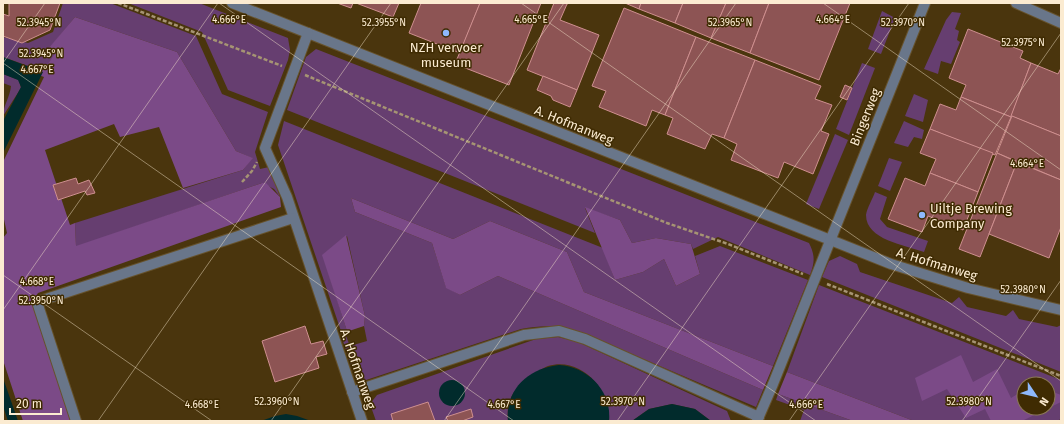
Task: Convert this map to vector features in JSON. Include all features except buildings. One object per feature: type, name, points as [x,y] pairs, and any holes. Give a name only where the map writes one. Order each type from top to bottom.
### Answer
[{"type":"street","name":"A. Hofmanweg","points":[[232,3],[891,264],[968,288],[1061,310]]},
{"type":"street","name":"Bingerweg","points":[[830,241],[924,3]]},
{"type":"street","points":[[1016,3],[1061,23]]},
{"type":"street","points":[[265,148],[308,33]]},
{"type":"street","name":"A. Hofmanweg","points":[[265,148],[286,197],[362,421]]},
{"type":"street","points":[[76,421],[37,302],[293,218]]},
{"type":"street","points":[[352,392],[524,334],[560,331],[585,339],[758,419],[830,241]]},
{"type":"path","points":[[118,3],[294,70],[667,223],[728,244],[1061,376]]},
{"type":"path","points":[[242,182],[252,171],[265,148]]},
{"type":"shaded area","points":[[63,3],[110,3],[196,36],[222,94],[268,112],[255,152],[260,169],[269,167],[280,197],[274,189],[262,183],[76,247],[75,223],[243,170],[252,158],[236,151],[177,52],[75,17],[49,49],[57,52],[45,68],[34,68],[3,57],[3,37],[28,43],[53,32]]},
{"type":"shaded area","points":[[128,3],[199,3],[288,38],[290,50],[288,60],[270,106],[228,90],[202,32]]},
{"type":"shaded area","points":[[882,11],[895,18],[881,54],[868,49]]},
{"type":"shaded area","points":[[952,12],[961,13],[955,29],[959,31],[957,40],[960,42],[951,64],[941,61],[938,74],[924,69],[946,20]]},
{"type":"shaded area","points":[[75,17],[177,52],[236,151],[253,158],[243,170],[183,188],[159,127],[120,137],[114,124],[45,150],[70,225],[75,223],[76,246],[262,183],[266,183],[280,197],[281,207],[38,293],[35,298],[72,421],[23,421],[3,360],[3,238],[7,233],[3,215],[3,162],[44,77],[33,73],[34,68],[45,68],[56,52],[48,49]]},
{"type":"shaded area","points":[[316,49],[809,243],[814,259],[810,275],[718,237],[693,249],[691,244],[656,238],[632,243],[620,220],[585,208],[595,233],[287,110],[306,57]]},
{"type":"shaded area","points":[[862,63],[875,68],[849,135],[836,129]]},
{"type":"shaded area","points":[[3,74],[19,80],[21,88],[3,116],[11,86],[3,83]]},
{"type":"shaded area","points":[[914,94],[928,100],[923,122],[905,116]]},
{"type":"shaded area","points":[[284,121],[603,248],[615,280],[643,272],[664,259],[676,286],[700,274],[695,256],[720,246],[808,280],[773,366],[584,292],[567,252],[490,221],[453,239],[351,198],[355,212],[432,243],[446,287],[460,295],[498,276],[763,390],[756,407],[580,332],[551,326],[521,329],[357,383],[342,338],[346,336],[350,346],[367,341],[364,326],[365,316],[347,236],[323,255],[347,331],[342,334],[278,145]]},
{"type":"shaded area","points":[[904,121],[924,130],[922,139],[914,137],[908,147],[894,143]]},
{"type":"shaded area","points":[[835,134],[848,140],[819,209],[806,204]]},
{"type":"shaded area","points":[[889,158],[902,162],[890,191],[878,186]]},
{"type":"shaded area","points":[[875,192],[887,197],[880,219],[887,227],[928,241],[924,252],[897,244],[879,236],[872,230],[866,215]]},
{"type":"shaded area","points":[[351,198],[453,239],[490,221],[567,252],[584,292],[773,366],[763,390],[498,276],[460,295],[446,288],[432,243],[355,212]]},
{"type":"shaded area","points":[[585,207],[620,220],[632,243],[656,238],[691,244],[700,274],[676,286],[664,259],[643,272],[615,280]]},
{"type":"shaded area","points":[[346,235],[365,316],[364,326],[349,331],[347,331],[322,255]]},
{"type":"shaded area","points":[[840,256],[857,264],[860,272],[952,303],[959,297],[967,307],[1006,316],[1013,310],[1019,319],[1057,327],[1061,325],[1061,372],[822,277],[829,261]]},
{"type":"shaded area","points":[[819,285],[1051,376],[1016,376],[1016,416],[1056,416],[1056,378],[1061,380],[1061,419],[1057,421],[914,421],[787,372]]},
{"type":"shaded area","points":[[558,337],[578,342],[727,411],[731,421],[711,421],[695,409],[672,404],[649,409],[632,421],[609,421],[605,398],[592,378],[572,366],[560,364],[543,368],[519,386],[512,396],[508,407],[508,421],[376,421],[370,404],[377,395],[536,339]]},
{"type":"shaded area","points":[[961,355],[973,382],[997,369],[1011,398],[1016,395],[1016,416],[1032,416],[1022,421],[991,421],[985,409],[966,418],[947,389],[922,401],[915,378]]},
{"type":"shaded area","points":[[787,372],[914,421],[853,421],[778,394]]},
{"type":"shaded area","points":[[1056,393],[1061,395],[1061,402],[1056,404]]},
{"type":"shaded area","points":[[778,394],[853,421],[800,421],[804,410],[776,400]]},
{"type":"water","points":[[3,57],[43,72],[3,153],[3,121],[21,87],[18,80],[3,74]]},
{"type":"water","points":[[559,365],[579,370],[596,382],[607,400],[609,421],[508,421],[510,399],[521,382],[538,371]]},
{"type":"water","points":[[3,378],[18,421],[8,421],[3,406]]},
{"type":"water","points":[[452,380],[461,384],[465,393],[461,402],[452,406],[443,402],[439,393],[443,384]]},
{"type":"water","points":[[672,404],[695,409],[711,421],[632,421],[649,409]]},
{"type":"water","points":[[286,414],[311,421],[261,421],[275,416]]},
{"type":"place","name":"NZH vervoer museum","points":[[446,33]]},
{"type":"place","name":"Uiltje Brewing Company","points":[[922,215]]}]
